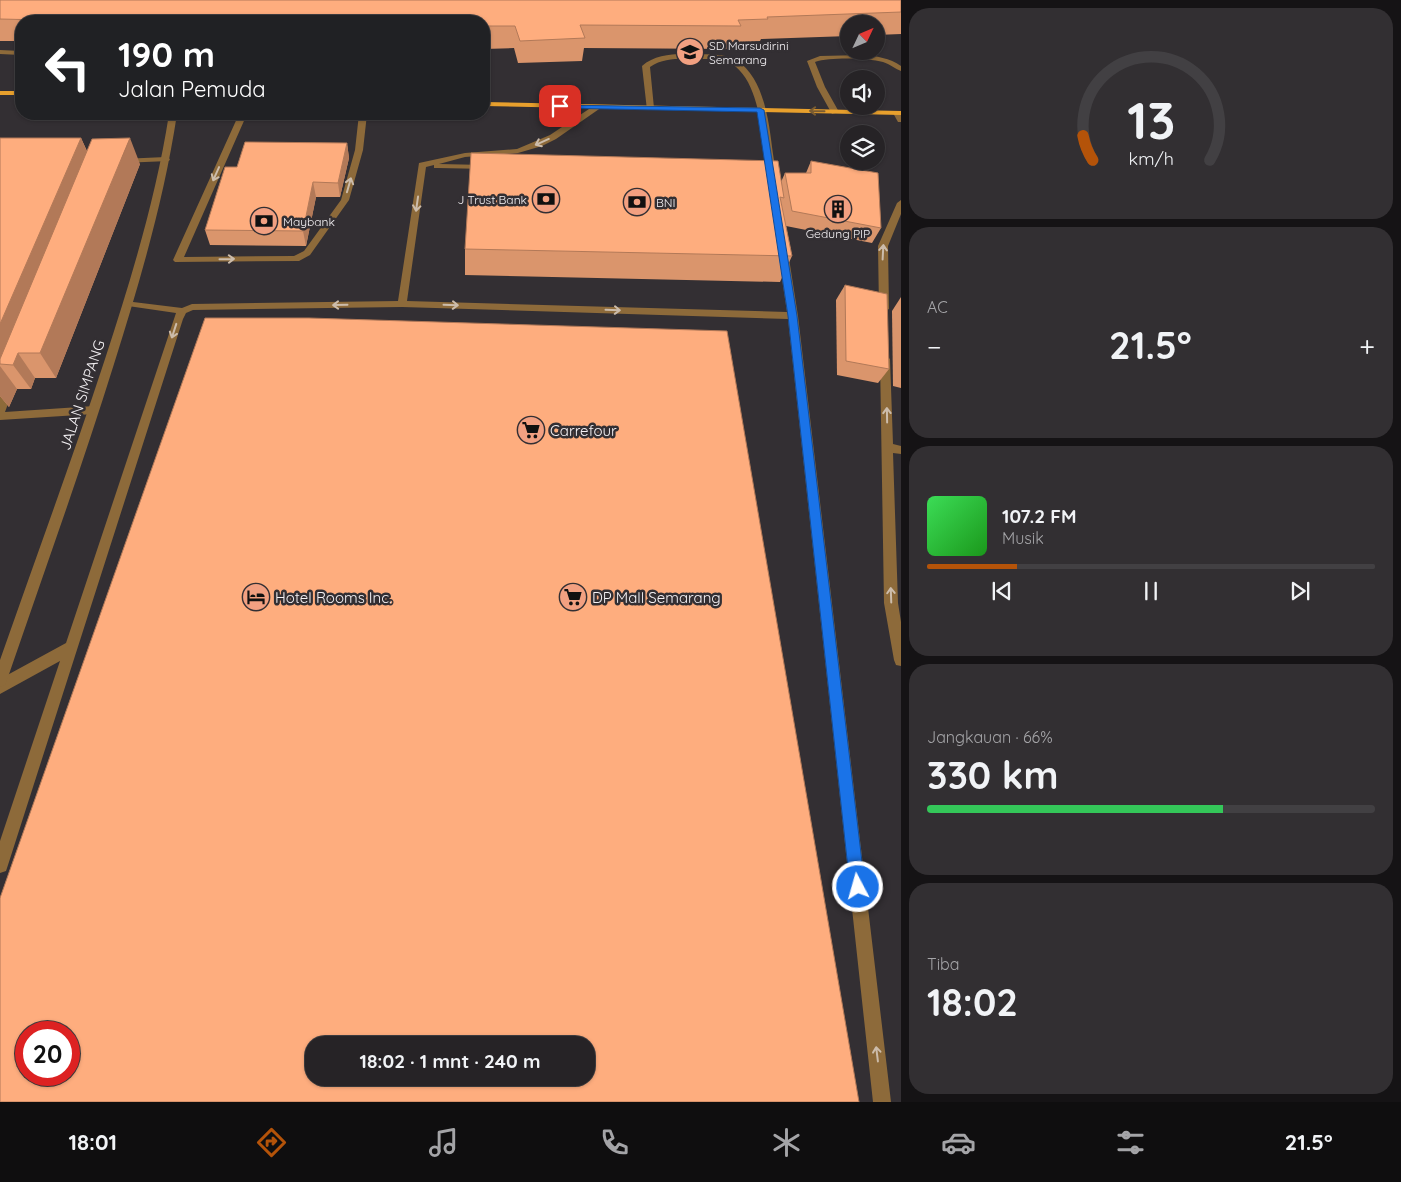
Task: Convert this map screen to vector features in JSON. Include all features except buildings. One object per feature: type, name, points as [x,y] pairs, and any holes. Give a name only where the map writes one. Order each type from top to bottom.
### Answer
[{"type":"main road","points":[[0,93],[15,93]]},
{"type":"main road","points":[[490,104],[835,112],[900,116]]},
{"type":"street","points":[[0,52],[15,53]]},
{"type":"street","points":[[650,108],[646,66],[655,59],[682,56],[721,58],[733,61],[744,69],[757,90],[767,176],[775,195]]},
{"type":"street","points":[[835,112],[821,87],[811,61],[820,58],[884,59],[897,64],[901,69]]},
{"type":"street","points":[[422,165],[465,155],[518,151],[553,137],[598,107]]},
{"type":"street","name":"JALAN SIMPANG","points":[[0,680],[94,410],[141,263],[166,159],[172,120]]},
{"type":"street","points":[[241,120],[233,146],[178,260],[296,259],[307,253],[345,200],[362,120]]},
{"type":"street","points":[[108,161],[166,159]]},
{"type":"street","points":[[422,165],[492,168]]},
{"type":"street","points":[[402,304],[422,165]]},
{"type":"street","points":[[884,323],[883,246],[901,203]]},
{"type":"street","points":[[782,242],[793,316],[882,1102]]},
{"type":"street","points":[[128,303],[183,311]]},
{"type":"street","points":[[0,865],[178,318],[183,311],[192,307],[402,304],[793,316]]},
{"type":"street","points":[[885,352],[891,603],[901,660]]},
{"type":"street","points":[[0,410],[15,373]]},
{"type":"street","points":[[0,416],[94,410]]},
{"type":"street","points":[[887,448],[901,450]]},
{"type":"street","points":[[0,687],[71,646]]},
{"type":"place","name":"SD Marsudirini Semarang","points":[[690,52]]},
{"type":"place","name":"J Trust Bank","points":[[546,199]]},
{"type":"place","name":"BNI","points":[[637,202]]},
{"type":"place","name":"Gedung PIP","points":[[838,209]]},
{"type":"place","name":"Maybank","points":[[264,221]]},
{"type":"place","name":"Carrefour","points":[[531,430]]},
{"type":"place","name":"Hotel Rooms Inc.","points":[[256,597]]},
{"type":"place","name":"DP Mall Semarang","points":[[573,597]]},
{"type":"route","points":[[560,106],[760,110],[793,316],[858,887]]}]
